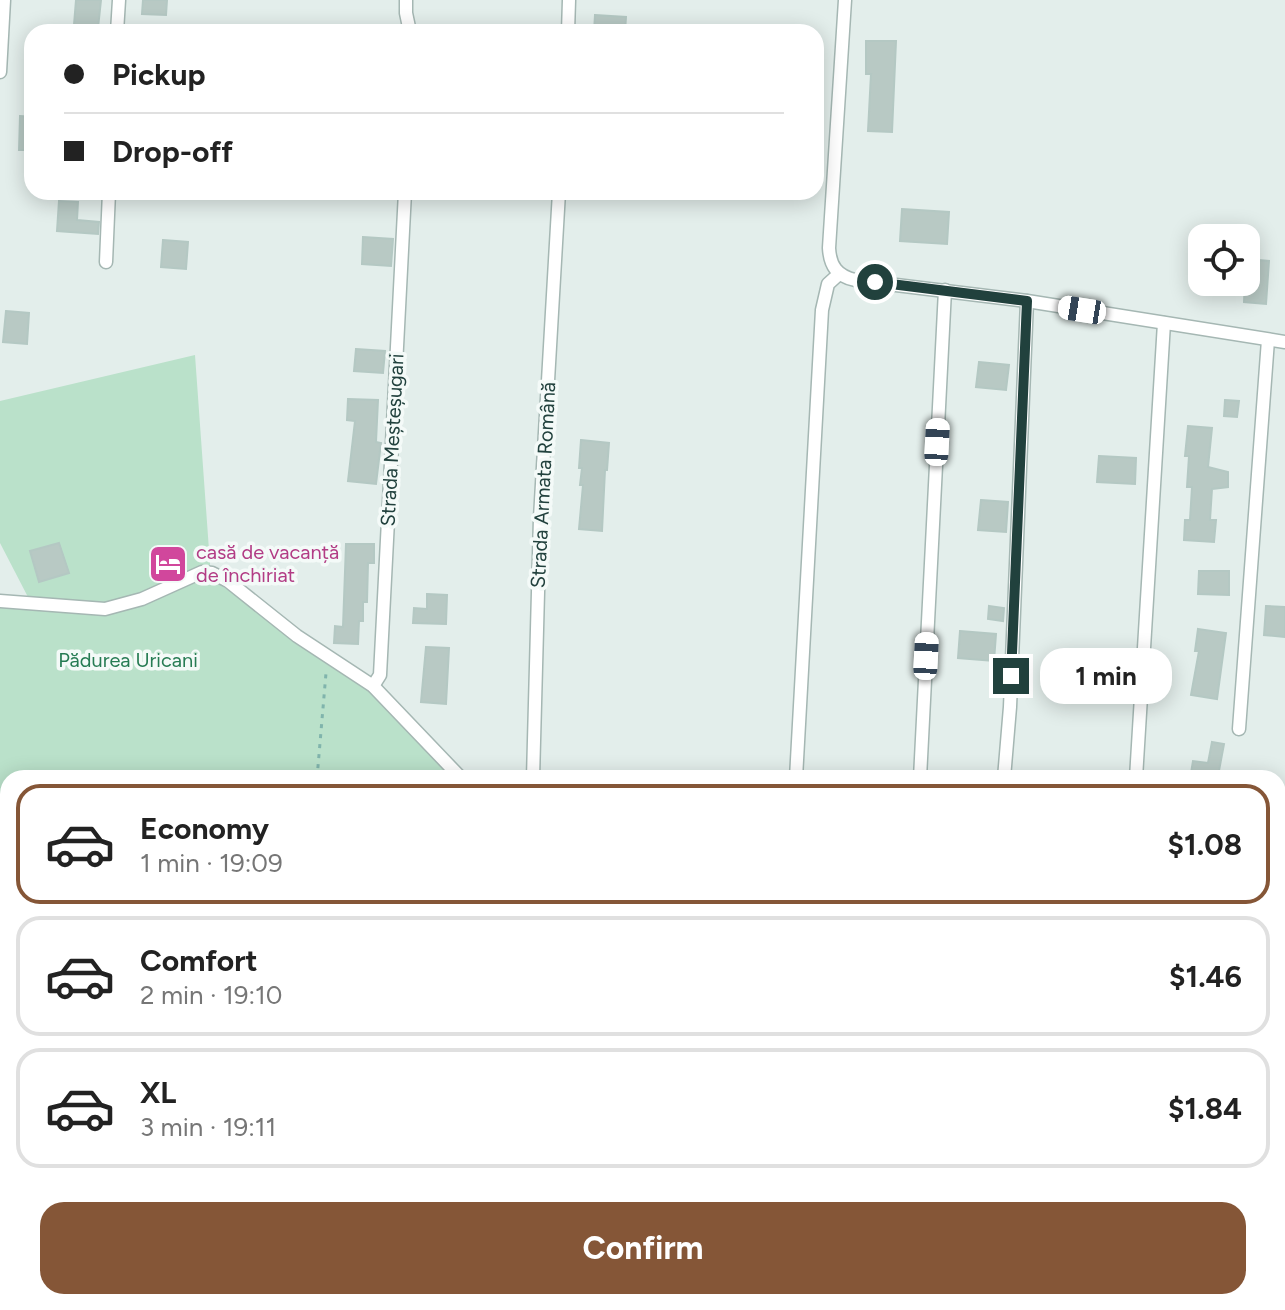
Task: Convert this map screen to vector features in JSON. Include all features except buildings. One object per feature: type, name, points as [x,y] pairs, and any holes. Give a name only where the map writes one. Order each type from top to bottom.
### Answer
[{"type":"street","points":[[0,72],[4,0]]},
{"type":"street","points":[[118,24],[119,0]]},
{"type":"street","points":[[406,0],[408,24]]},
{"type":"street","points":[[568,24],[569,0]]},
{"type":"street","points":[[845,0],[829,248],[830,260],[839,274],[855,280],[1027,301],[1285,342]]},
{"type":"street","points":[[106,262],[109,200]]},
{"type":"street","name":"Strada Meșteșugari","points":[[373,686],[380,675],[405,200]]},
{"type":"street","name":"Strada Armata Română","points":[[533,770],[540,518],[559,200]]},
{"type":"street","points":[[796,770],[822,310],[828,284],[839,274]]},
{"type":"street","points":[[920,770],[945,290]]},
{"type":"street","points":[[1005,770],[1027,301]]},
{"type":"street","points":[[1136,770],[1164,323]]},
{"type":"street","points":[[1239,729],[1268,340]]},
{"type":"street","points":[[0,601],[105,609],[142,599],[175,582],[208,572],[238,588],[327,657],[373,686],[453,770]]},
{"type":"path","points":[[318,770],[327,657]]},
{"type":"green space","name":"Pădurea Uricani","points":[[195,355],[211,578],[364,686],[446,770],[0,770],[0,605],[29,599],[0,543],[0,401]]},
{"type":"place","name":"casă de vacanță de închiriat","points":[[168,564]]},
{"type":"route","points":[[875,282],[1027,301],[1011,676]]}]
